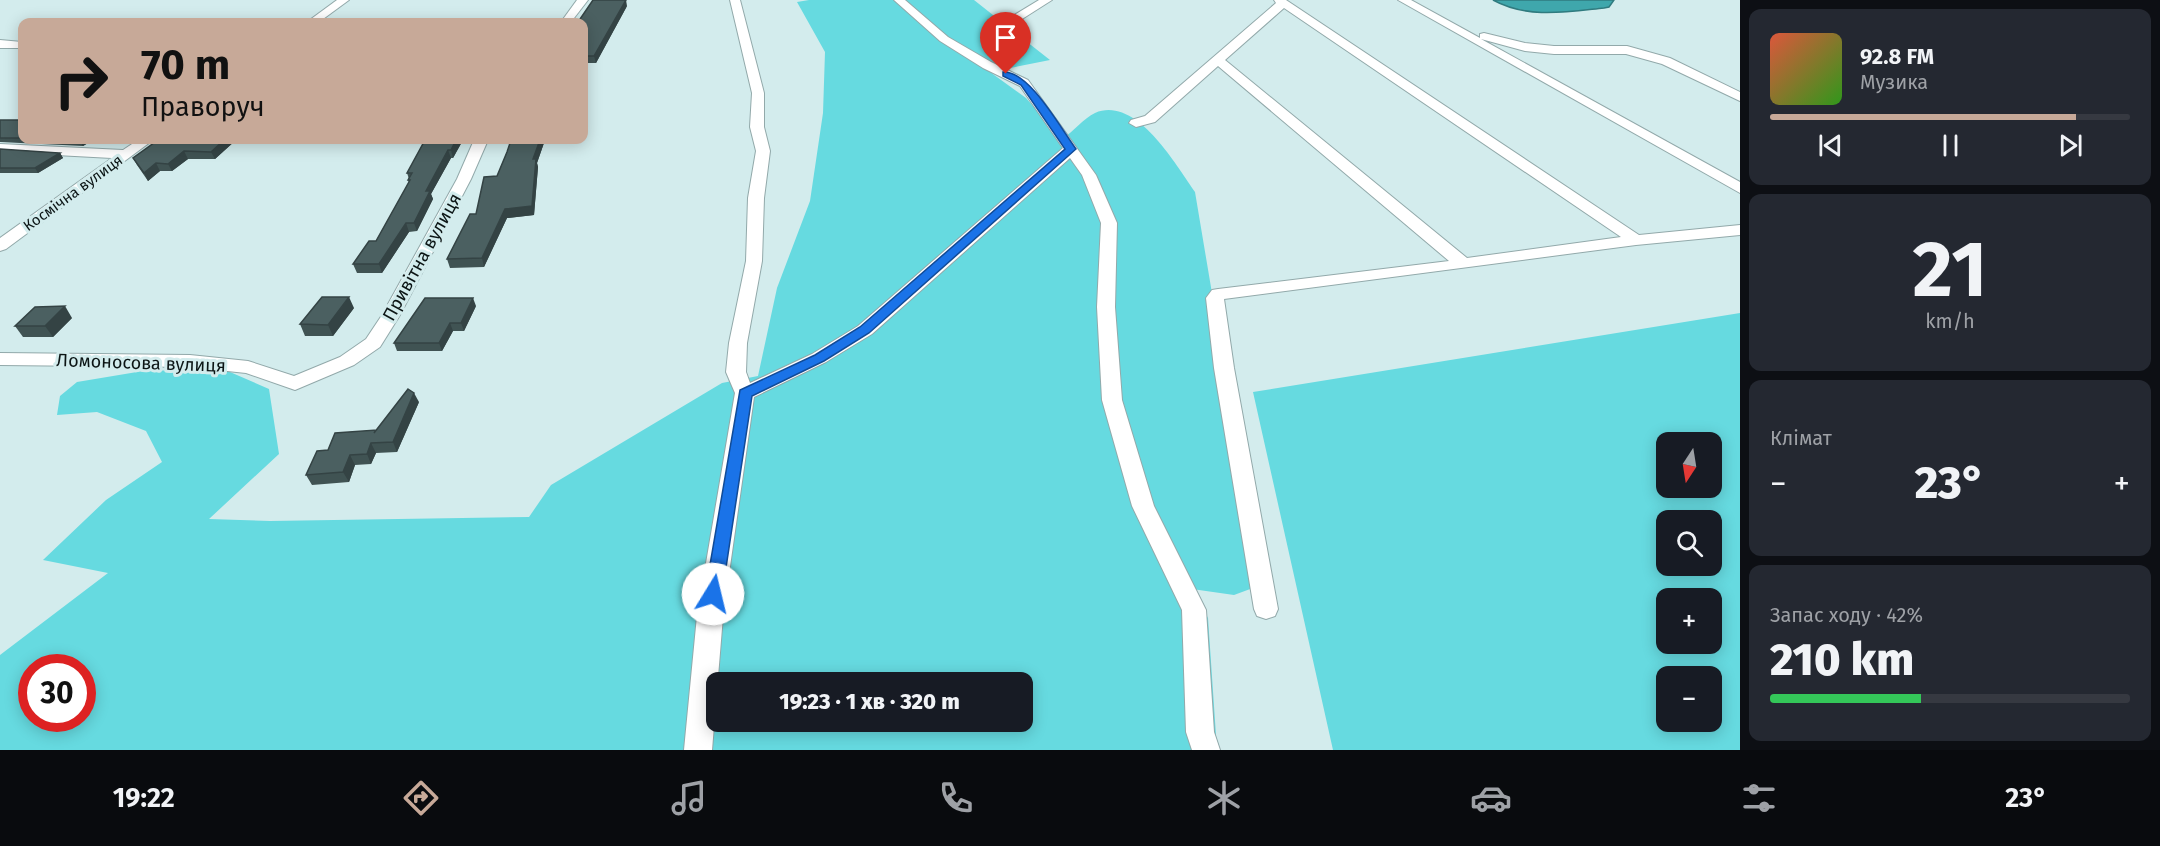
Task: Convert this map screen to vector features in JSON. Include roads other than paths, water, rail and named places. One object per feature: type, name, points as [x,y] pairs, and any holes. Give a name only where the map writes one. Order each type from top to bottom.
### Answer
[{"type":"street","points":[[318,18],[344,0]]},
{"type":"street","points":[[569,18],[583,0]]},
{"type":"street","points":[[698,750],[710,616],[745,393],[736,372],[738,343],[754,261],[756,198],[764,151],[757,127],[758,93],[735,0]]},
{"type":"street","points":[[899,0],[944,39],[987,65],[1024,83],[1089,175],[1109,223],[1106,307],[1112,400],[1143,506],[1194,610],[1200,732],[1206,750]]},
{"type":"street","points":[[1015,20],[1047,0]]},
{"type":"street","points":[[1403,0],[1740,188]]},
{"type":"street","points":[[1136,123],[1150,119],[1281,1],[1636,240]]},
{"type":"street","points":[[1459,30],[1525,47],[1554,50],[1627,50],[1666,61],[1740,97]]},
{"type":"street","points":[[0,44],[18,45]]},
{"type":"street","points":[[1217,60],[1463,264]]},
{"type":"street","name":"Космічна вулиця","points":[[0,246],[140,144]]},
{"type":"street","name":"Привітна вулиця","points":[[347,361],[373,343],[391,315],[464,179],[479,144]]},
{"type":"street","points":[[0,148],[126,154]]},
{"type":"street","points":[[745,393],[819,358],[865,330],[1071,149]]},
{"type":"street","points":[[1266,609],[1224,368],[1215,298],[1222,292],[1463,264],[1636,240],[1740,230]]},
{"type":"street","name":"Ломоносова вулиця","points":[[0,359],[190,361],[248,367],[295,383],[347,361]]}]
